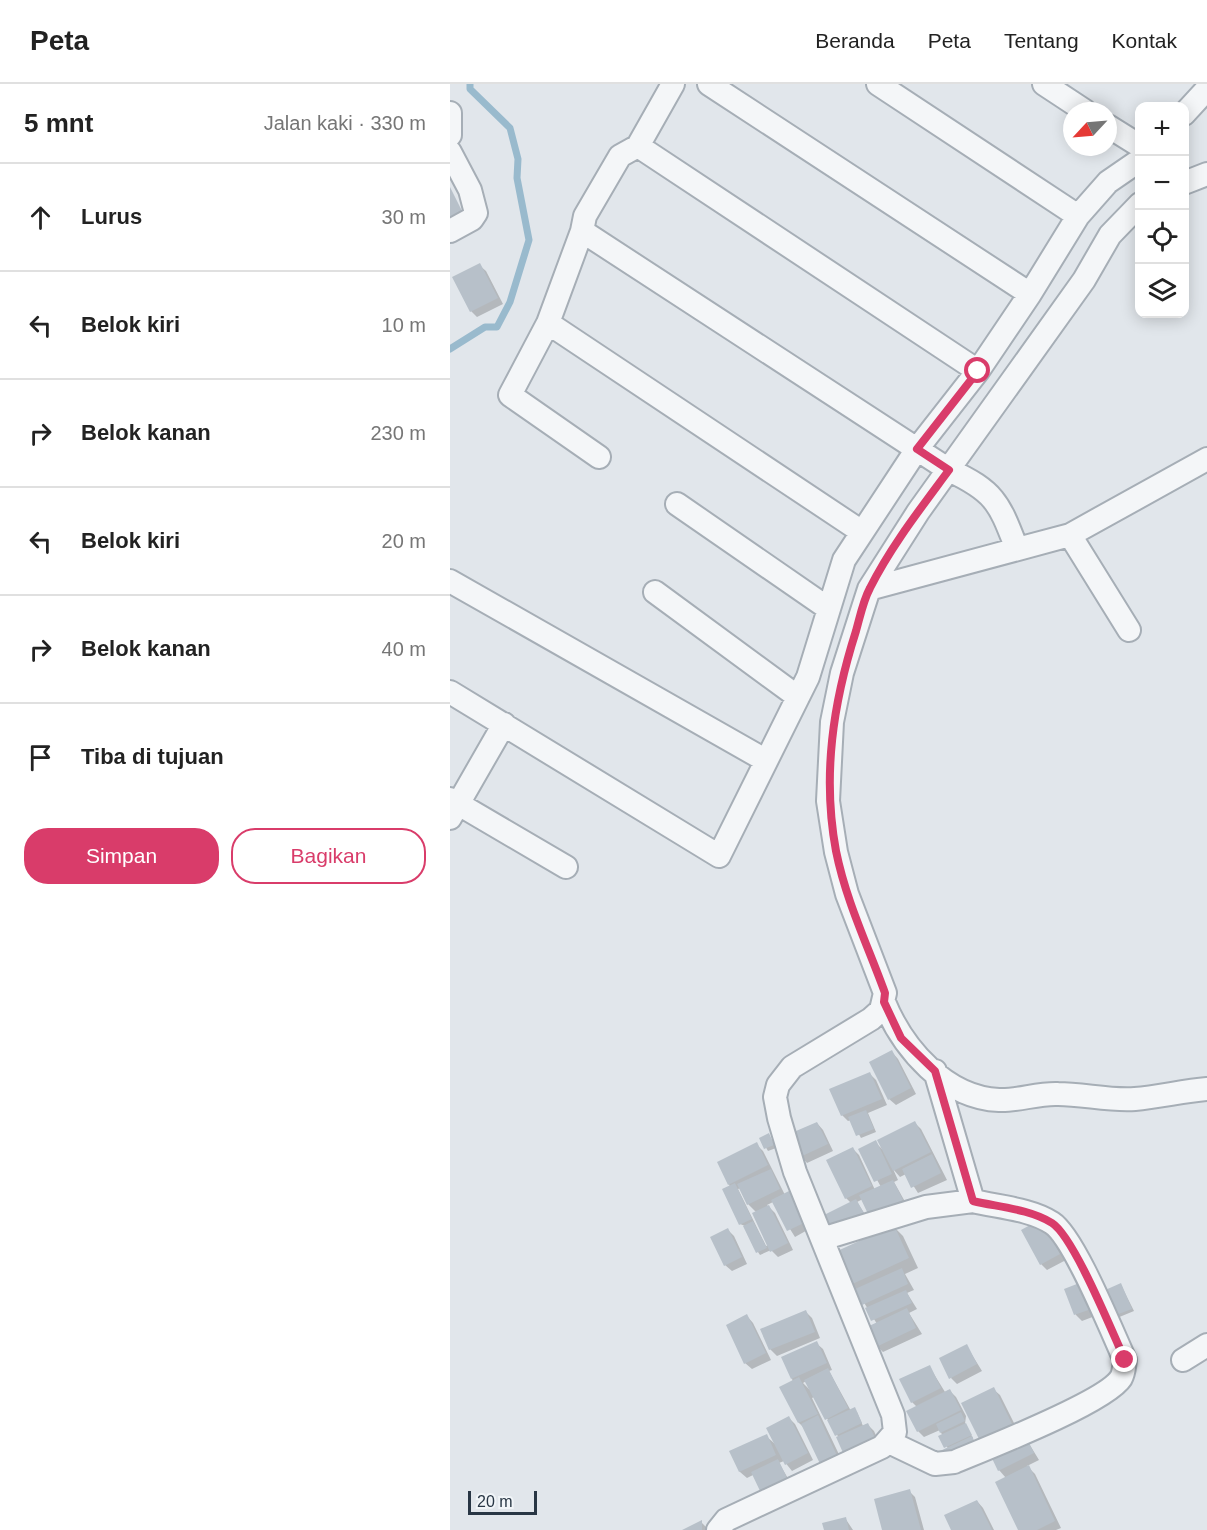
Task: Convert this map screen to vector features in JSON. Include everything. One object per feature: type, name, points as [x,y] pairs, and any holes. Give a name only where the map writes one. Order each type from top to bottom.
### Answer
[{"type":"street","points":[[599,457],[510,395],[548,323],[582,231],[585,216],[620,156],[638,146],[673,84]]},
{"type":"street","points":[[709,84],[1030,294]]},
{"type":"street","points":[[878,84],[1078,216]]},
{"type":"street","points":[[1044,84],[1071,102]]},
{"type":"street","points":[[1189,109],[1207,86]]},
{"type":"street","points":[[450,113],[450,135]]},
{"type":"street","points":[[1117,132],[1135,143]]},
{"type":"street","points":[[638,146],[978,371]]},
{"type":"street","points":[[450,152],[470,190],[476,213],[472,219],[450,231]]},
{"type":"street","points":[[450,692],[718,856],[808,676],[844,560],[917,449],[978,371],[1030,294],[1078,216],[1108,182],[1135,163]]},
{"type":"street","points":[[1189,181],[1207,174]]},
{"type":"street","points":[[718,1530],[726,1520],[889,1442],[895,1432],[893,1415],[795,1172],[775,1097],[778,1085],[792,1067],[871,1019],[884,1002],[885,993],[848,894],[836,852],[828,801],[832,723],[842,673],[869,589],[918,512],[1084,280],[1110,235],[1135,209]]},
{"type":"street","points":[[582,231],[949,470],[971,480],[993,497],[1017,549]]},
{"type":"street","points":[[548,323],[862,532]]},
{"type":"street","points":[[869,589],[1070,535],[1207,459]]},
{"type":"street","points":[[677,504],[829,609]]},
{"type":"street","points":[[1070,535],[1129,630]]},
{"type":"street","points":[[450,581],[765,760]]},
{"type":"street","points":[[655,592],[798,697]]},
{"type":"street","points":[[504,724],[453,807],[566,867]]},
{"type":"street","points":[[884,1002],[901,1038],[952,1086],[976,1098],[1002,1101],[1056,1094],[1134,1099],[1173,1091],[1207,1089]]},
{"type":"street","points":[[935,1071],[973,1201]]},
{"type":"street","points":[[822,1239],[926,1207],[973,1201],[1036,1216],[1054,1224],[1076,1256],[1125,1360],[1122,1377],[1109,1390],[1072,1410],[954,1462],[935,1464],[889,1442]]},
{"type":"street","points":[[1182,1360],[1207,1345]]},
{"type":"building","points":[[450,187],[463,213],[450,219]]},
{"type":"building","points":[[480,263],[498,298],[470,312],[452,277]]},
{"type":"building","points":[[892,1050],[911,1088],[888,1100],[869,1062]]},
{"type":"building","points":[[870,1072],[882,1099],[841,1116],[829,1089]]},
{"type":"building","points":[[866,1110],[874,1129],[856,1136],[848,1117]]},
{"type":"building","points":[[915,1121],[931,1152],[893,1171],[877,1140]]},
{"type":"building","points":[[817,1122],[828,1144],[800,1157],[789,1134]]},
{"type":"building","points":[[769,1133],[774,1145],[764,1149],[759,1138]]},
{"type":"building","points":[[876,1140],[892,1174],[874,1182],[858,1149]]},
{"type":"building","points":[[757,1142],[768,1165],[728,1185],[717,1162]]},
{"type":"building","points":[[853,1147],[872,1186],[845,1199],[826,1160]]},
{"type":"building","points":[[932,1154],[941,1173],[911,1188],[902,1169]]},
{"type":"building","points":[[771,1169],[780,1189],[747,1205],[737,1184]]},
{"type":"building","points":[[893,1180],[903,1200],[869,1216],[859,1195]]},
{"type":"building","points":[[735,1183],[752,1219],[739,1225],[722,1189]]},
{"type":"building","points":[[789,1191],[806,1222],[787,1231],[771,1200]]},
{"type":"building","points":[[856,1199],[865,1215],[830,1233],[822,1216]]},
{"type":"building","points":[[769,1205],[788,1243],[770,1252],[752,1213]]},
{"type":"building","points":[[1041,1219],[1060,1254],[1040,1265],[1021,1230]]},
{"type":"building","points":[[753,1221],[767,1248],[756,1253],[743,1226]]},
{"type":"building","points":[[894,1225],[909,1258],[848,1286],[833,1253]]},
{"type":"building","points":[[728,1228],[742,1257],[724,1266],[710,1237]]},
{"type":"building","points":[[902,1268],[908,1284],[862,1305],[855,1289]]},
{"type":"building","points":[[1087,1280],[1097,1307],[1074,1315],[1064,1289]]},
{"type":"building","points":[[1121,1283],[1132,1309],[1113,1316],[1103,1291]]},
{"type":"building","points":[[906,1290],[912,1303],[871,1321],[865,1308]]},
{"type":"building","points":[[907,1308],[916,1328],[876,1347],[867,1327]]},
{"type":"building","points":[[806,1310],[815,1332],[769,1350],[760,1329]]},
{"type":"building","points":[[747,1314],[766,1353],[744,1364],[726,1325]]},
{"type":"building","points":[[817,1341],[827,1363],[791,1379],[781,1357]]},
{"type":"building","points":[[967,1344],[977,1364],[949,1379],[939,1358]]},
{"type":"building","points":[[930,1365],[941,1388],[911,1403],[899,1379]]},
{"type":"building","points":[[828,1368],[848,1408],[825,1420],[804,1380]]},
{"type":"building","points":[[799,1377],[818,1414],[798,1423],[779,1387]]},
{"type":"building","points":[[994,1387],[1013,1426],[981,1443],[961,1403]]},
{"type":"building","points":[[950,1389],[961,1410],[917,1432],[906,1411]]},
{"type":"building","points":[[855,1407],[862,1423],[835,1436],[827,1420]]},
{"type":"building","points":[[961,1412],[965,1421],[940,1433],[936,1424]]},
{"type":"building","points":[[818,1415],[839,1460],[822,1468],[801,1424]]},
{"type":"building","points":[[789,1416],[808,1453],[785,1465],[766,1428]]},
{"type":"building","points":[[868,1423],[876,1440],[844,1455],[836,1437]]},
{"type":"building","points":[[966,1423],[972,1435],[944,1448],[938,1436]]},
{"type":"building","points":[[767,1434],[776,1455],[739,1472],[729,1451]]},
{"type":"building","points":[[1025,1435],[1034,1453],[998,1471],[989,1452]]},
{"type":"building","points":[[972,1436],[977,1447],[945,1462],[940,1451]]},
{"type":"building","points":[[778,1459],[788,1480],[761,1493],[751,1472]]},
{"type":"building","points":[[1029,1465],[1055,1521],[1037,1530],[1018,1530],[995,1482]]},
{"type":"building","points":[[910,1489],[921,1530],[882,1530],[874,1499]]},
{"type":"building","points":[[977,1500],[992,1530],[951,1530],[944,1515]]},
{"type":"building","points":[[846,1517],[849,1530],[824,1530],[822,1523]]},
{"type":"building","points":[[702,1520],[702,1530],[682,1530]]},
{"type":"waterway","points":[[450,349],[485,327],[497,327],[510,302],[529,240],[517,178],[518,159],[510,128],[470,89],[470,84]]},
{"type":"route","points":[[978,371],[917,449],[949,470],[918,512],[869,589],[842,673],[832,723],[828,801],[836,852],[867,952],[885,993],[884,1002],[901,1038],[935,1071],[973,1201],[1036,1216],[1054,1224],[1076,1256],[1125,1360]]}]
